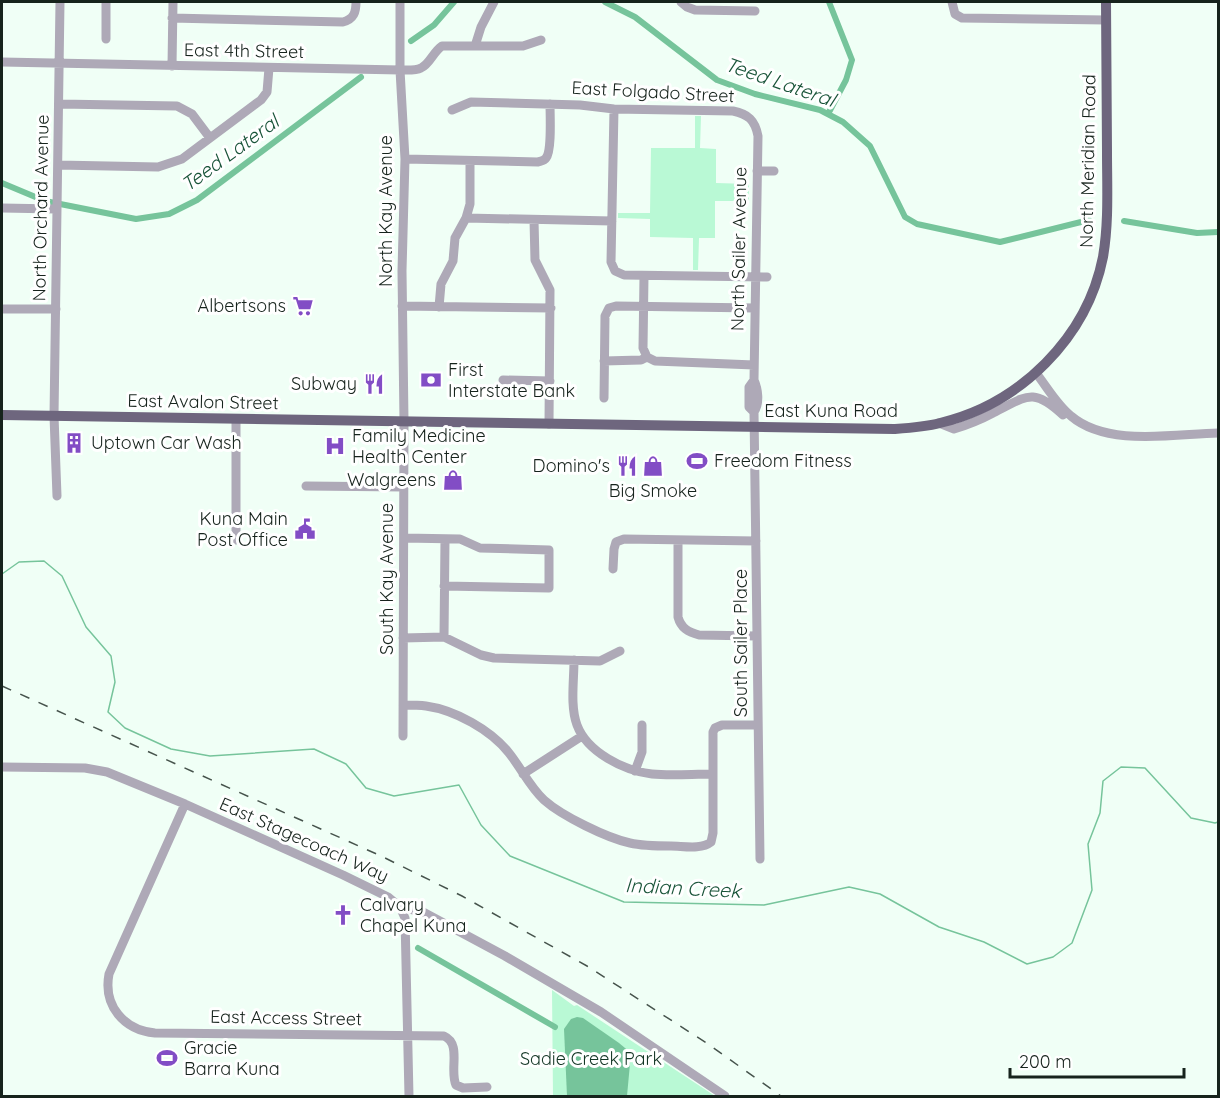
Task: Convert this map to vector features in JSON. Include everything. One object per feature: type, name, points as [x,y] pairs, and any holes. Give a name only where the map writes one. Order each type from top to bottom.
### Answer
[{"type":"main road","name":"North Meridian Road","points":[[1036,373],[1056,352],[1078,322],[1096,281],[1102,259],[1107,217],[1106,2]]},
{"type":"main road","name":"East Kuna Road","points":[[404,422],[894,429],[939,423],[961,417],[993,403],[1036,373]]},
{"type":"main road","name":"East Avalon Street","points":[[2,415],[404,422]]},
{"type":"street","name":"North Orchard Avenue","points":[[57,496],[54,416],[60,2]]},
{"type":"street","points":[[106,2],[106,39]]},
{"type":"street","points":[[172,66],[173,2]]},
{"type":"street","points":[[172,18],[343,22],[352,18],[356,2]]},
{"type":"street","name":"North Kay Avenue","points":[[400,2],[400,70],[405,159],[402,306],[404,422]]},
{"type":"street","points":[[475,45],[494,2]]},
{"type":"street","points":[[681,2],[695,10],[755,11]]},
{"type":"street","points":[[952,2],[955,14],[962,18],[1106,20]]},
{"type":"street","name":"East 4th Street","points":[[2,62],[400,70],[420,69],[442,46],[523,46],[541,40]]},
{"type":"street","points":[[58,165],[158,166],[182,159],[261,100],[267,92],[269,68]]},
{"type":"street","name":"East Folgado Street","points":[[452,110],[471,102],[580,105],[614,109],[733,111],[744,113],[752,120]]},
{"type":"street","points":[[60,104],[177,106],[192,114],[210,138]]},
{"type":"street","points":[[405,159],[538,162],[545,160],[549,147],[550,104]]},
{"type":"street","points":[[614,109],[611,262],[615,271],[624,275],[644,276],[767,277]]},
{"type":"street","name":"North Sailer Avenue","points":[[752,120],[758,136],[754,364],[757,408],[754,412],[755,427]]},
{"type":"street","points":[[440,307],[441,284],[453,261],[455,238],[466,218],[470,204],[470,161]]},
{"type":"street","points":[[757,171],[774,171]]},
{"type":"street","points":[[2,208],[56,205]]},
{"type":"street","points":[[466,218],[612,221]]},
{"type":"street","points":[[534,220],[535,260],[548,284],[551,308],[549,424]]},
{"type":"street","points":[[644,276],[643,348],[647,357],[655,361],[754,364]]},
{"type":"street","points":[[402,306],[551,308]]},
{"type":"street","points":[[604,398],[605,316],[608,309],[616,306],[755,308]]},
{"type":"street","points":[[2,309],[56,309]]},
{"type":"street","points":[[604,361],[641,360],[647,357]]},
{"type":"street","points":[[1036,373],[1071,417],[1091,429],[1123,436],[1218,433]]},
{"type":"street","points":[[503,380],[550,381]]},
{"type":"street","points":[[939,423],[954,429],[990,415],[1017,399],[1029,396],[1044,399],[1065,417],[1071,417]]},
{"type":"street","points":[[236,419],[236,540]]},
{"type":"street","name":"South Kay Avenue","points":[[403,736],[404,422]]},
{"type":"street","name":"South Sailer Place","points":[[755,427],[760,860]]},
{"type":"street","points":[[306,486],[404,487]]},
{"type":"street","points":[[404,538],[460,538],[480,548],[549,550],[549,588],[444,586]]},
{"type":"street","points":[[444,637],[445,538]]},
{"type":"street","points":[[613,569],[616,542],[624,540],[756,541]]},
{"type":"street","points":[[678,540],[678,617],[680,623],[685,629],[699,635],[756,636]]},
{"type":"street","points":[[403,638],[444,637],[481,655],[494,658],[600,661],[620,651]]},
{"type":"street","points":[[574,660],[574,712],[582,736],[594,749],[634,771],[651,774],[712,774]]},
{"type":"street","points":[[403,705],[426,706],[471,723],[507,751],[546,802],[614,839],[648,846],[701,847],[711,842],[713,832],[712,736],[715,728],[722,725],[758,725]]},
{"type":"street","points":[[634,771],[642,752],[642,725]]},
{"type":"street","points":[[523,774],[582,736]]},
{"type":"street","name":"East Stagecoach Way","points":[[2,767],[96,769],[185,804],[373,889],[400,907],[423,912],[559,987],[643,1039],[725,1096]]},
{"type":"street","name":"East Access Street","points":[[185,804],[110,974],[108,989],[111,1003],[123,1020],[143,1032],[155,1033],[444,1035],[451,1039],[453,1045],[456,1085],[463,1088],[487,1087]]},
{"type":"street","points":[[400,907],[405,918],[409,1096]]},
{"type":"green space","points":[[695,116],[701,116],[700,148],[716,149],[716,183],[749,184],[749,201],[715,201],[715,238],[699,238],[698,270],[693,270],[693,238],[650,237],[650,219],[618,218],[618,213],[650,213],[651,148],[695,148]]},
{"type":"green space","name":"Sadie Creek Park","points":[[552,990],[574,1006],[577,1005],[715,1096],[553,1096]]},
{"type":"shaded area","points":[[583,1018],[631,1053],[627,1096],[567,1096],[564,1029],[571,1019]]},
{"type":"waterway","name":"Teed Lateral","points":[[411,41],[434,25],[454,2]]},
{"type":"waterway","name":"Teed Lateral","points":[[605,2],[635,17],[717,80],[755,94],[820,110],[843,122],[870,146],[905,217],[917,224],[1000,242],[1089,220]]},
{"type":"waterway","points":[[828,114],[846,80],[852,60],[829,2]]},
{"type":"waterway","name":"Teed Lateral","points":[[2,183],[45,201],[136,219],[169,214],[197,200],[361,77]]},
{"type":"waterway","name":"Teed Lateral","points":[[1124,221],[1197,233],[1218,232]]},
{"type":"waterway","name":"Indian Creek","points":[[2,574],[19,562],[44,561],[62,576],[86,627],[111,656],[115,682],[108,712],[125,728],[171,749],[210,756],[314,749],[346,764],[366,788],[394,796],[459,785],[481,825],[510,856],[624,902],[764,905],[849,887],[880,894],[939,927],[984,942],[1027,964],[1053,957],[1072,943],[1092,890],[1088,844],[1100,813],[1103,781],[1121,767],[1145,768],[1191,818],[1218,822]]},
{"type":"waterway","points":[[418,948],[555,1027]]},
{"type":"railway","points":[[2,686],[381,856],[462,896],[587,966],[708,1044],[781,1096]]},
{"type":"place","name":"Albertsons","points":[[303,306]]},
{"type":"place","name":"First Interstate Bank","points":[[431,380]]},
{"type":"place","name":"Subway","points":[[374,384]]},
{"type":"place","name":"Uptown Car Wash","points":[[74,443]]},
{"type":"place","name":"Family Medicine Health Center","points":[[335,446]]},
{"type":"place","name":"Freedom Fitness","points":[[697,461]]},
{"type":"place","name":"Domino's","points":[[627,466]]},
{"type":"place","name":"Big Smoke","points":[[653,466]]},
{"type":"place","name":"Walgreens","points":[[453,480]]},
{"type":"place","name":"Kuna Main Post Office","points":[[305,529]]},
{"type":"place","name":"Calvary Chapel Kuna","points":[[343,915]]},
{"type":"place","name":"Gracie Barra Kuna","points":[[167,1058]]}]
